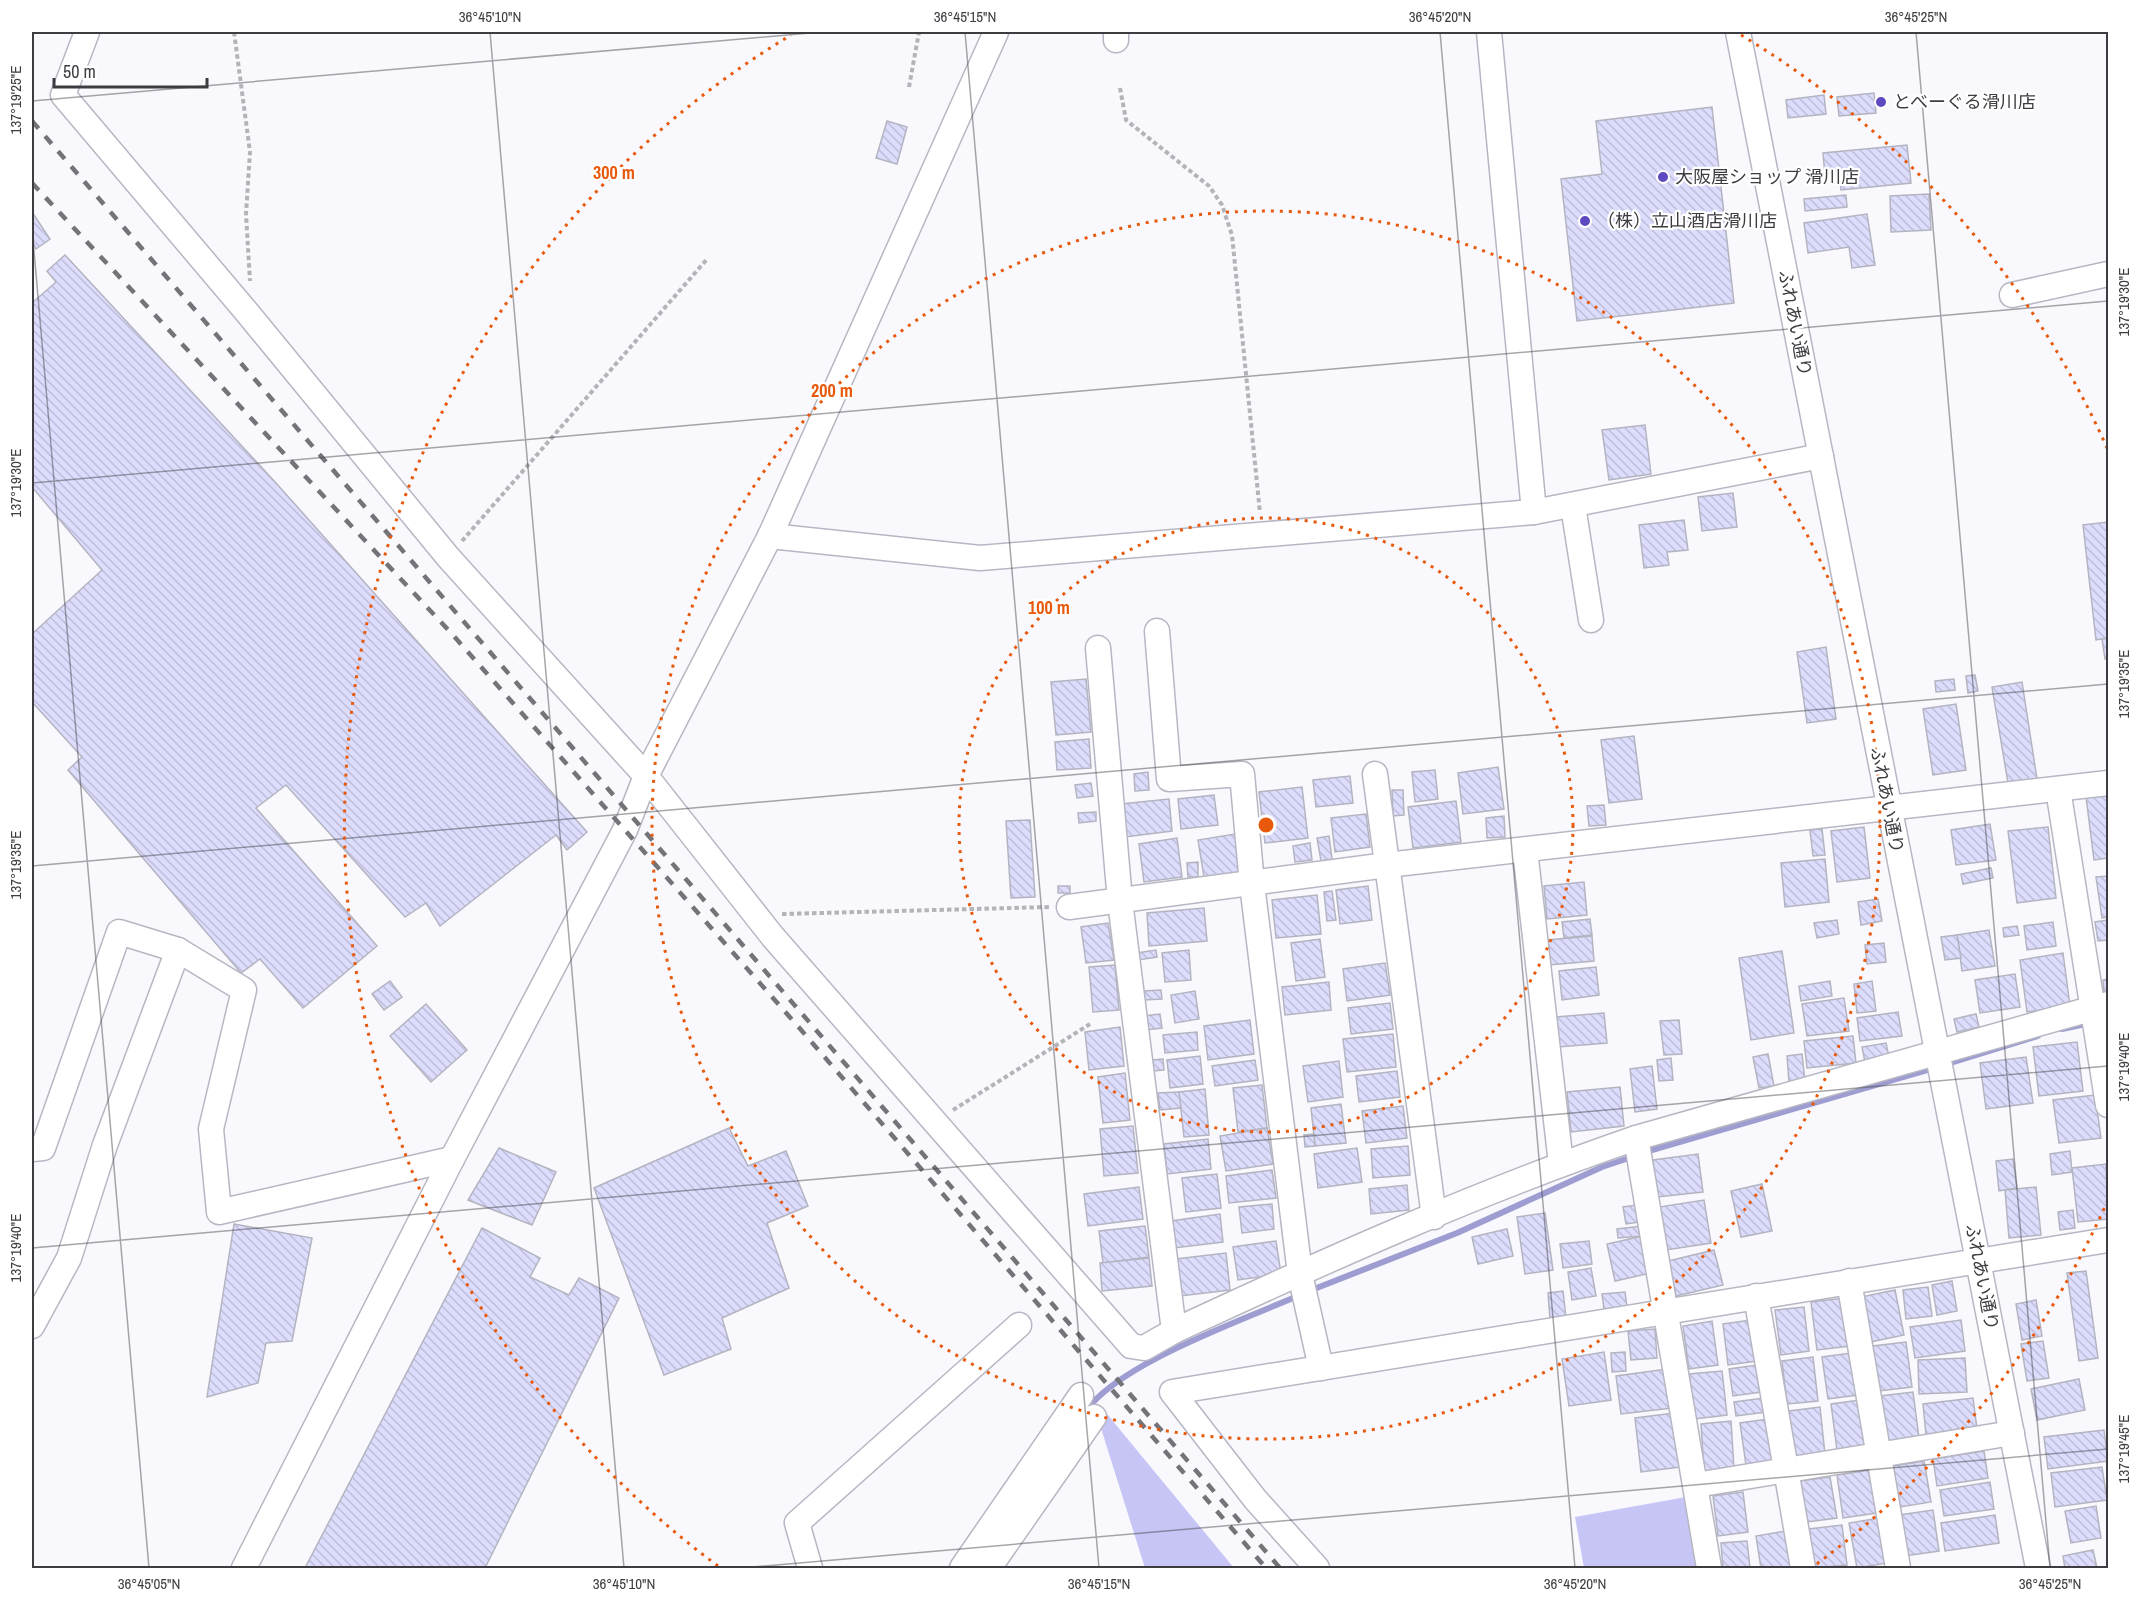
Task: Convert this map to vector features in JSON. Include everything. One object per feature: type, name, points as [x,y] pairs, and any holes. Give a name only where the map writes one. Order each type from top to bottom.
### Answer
[{"type":"street","points":[[87,32],[63,95],[245,310],[448,557],[646,776],[759,920],[1131,1346],[1144,1348],[1174,1331],[1300,1274],[1561,1164],[1636,1138],[1937,1051],[2101,1007]]},
{"type":"street","points":[[244,1569],[452,1159],[625,830],[646,776],[770,536],[996,32]]},
{"type":"street","points":[[1489,32],[1534,512]]},
{"type":"street","name":"ふれあい通り","points":[[1738,32],[2038,1569]]},
{"type":"street","points":[[2012,295],[2109,274]]},
{"type":"street","points":[[770,536],[980,558],[1534,512],[1821,456]]},
{"type":"street","points":[[1573,506],[1591,620]]},
{"type":"street","points":[[1156,631],[1169,779],[1242,774],[1252,884],[1300,1274],[1321,1368]]},
{"type":"street","points":[[1098,648],[1120,901],[1174,1331]]},
{"type":"street","points":[[1375,774],[1434,1217]]},
{"type":"street","points":[[1069,907],[1387,865],[2109,783]]},
{"type":"street","points":[[2058,789],[2101,1007],[2109,1105]]},
{"type":"street","points":[[1525,850],[1561,1164]]},
{"type":"street","points":[[32,1149],[43,1148],[119,932],[178,950],[244,990],[211,1129],[219,1212],[452,1159]]},
{"type":"street","points":[[32,1326],[69,1258],[105,1145],[178,950]]},
{"type":"street","points":[[1636,1138],[1667,1310],[1709,1569]]},
{"type":"street","points":[[1317,1569],[1255,1498],[1172,1392],[2109,1240]]},
{"type":"street","points":[[1849,1281],[1898,1569]]},
{"type":"street","points":[[1756,1296],[1803,1569]]},
{"type":"street","points":[[810,1569],[797,1523],[1019,1324]]},
{"type":"street","points":[[962,1569],[1081,1395]]},
{"type":"street","points":[[989,1569],[1094,1417]]},
{"type":"street","points":[[1696,1485],[2013,1433]]},
{"type":"path","points":[[234,32],[250,152],[246,214],[251,299],[245,310]]},
{"type":"path","points":[[909,87],[919,32]]},
{"type":"path","points":[[1120,88],[1126,120],[1209,186],[1222,205],[1232,235],[1262,535]]},
{"type":"path","points":[[448,557],[708,258]]},
{"type":"path","points":[[759,920],[790,912],[1069,907]]},
{"type":"path","points":[[934,1122],[1090,1024]]},
{"type":"shaded area","points":[[1107,1414],[1234,1568],[1145,1568],[1099,1422]]},
{"type":"shaded area","points":[[1686,1497],[1699,1568],[1584,1568],[1575,1517]]},
{"type":"building","points":[[1874,93],[1876,113],[1839,116],[1837,97]]},
{"type":"building","points":[[1824,95],[1826,114],[1788,118],[1786,100]]},
{"type":"building","points":[[1712,107],[1734,303],[1577,321],[1561,179],[1602,174],[1596,121]]},
{"type":"building","points":[[887,121],[907,127],[897,164],[876,158]]},
{"type":"building","points":[[1907,145],[1911,183],[1841,190],[1839,174],[1825,176],[1823,153]]},
{"type":"building","points":[[1929,194],[1931,230],[1891,232],[1890,196]]},
{"type":"building","points":[[1846,195],[1847,207],[1805,211],[1804,199]]},
{"type":"building","points":[[32,212],[50,239],[36,249],[32,241]]},
{"type":"building","points":[[1867,214],[1875,265],[1852,268],[1849,247],[1808,253],[1804,223]]},
{"type":"building","points":[[65,255],[276,483],[587,832],[567,850],[556,835],[440,926],[426,903],[405,917],[286,785],[256,808],[377,946],[303,1008],[260,959],[241,973],[68,770],[82,757],[32,702],[32,634],[102,570],[32,487],[32,303],[56,282],[47,271]]},
{"type":"building","points":[[1645,425],[1651,474],[1609,480],[1602,430]]},
{"type":"building","points":[[1733,493],[1737,527],[1702,531],[1698,497]]},
{"type":"building","points":[[1684,520],[1688,550],[1667,552],[1669,565],[1644,568],[1639,525]]},
{"type":"building","points":[[2108,522],[2108,638],[2096,640],[2083,525]]},
{"type":"building","points":[[2108,638],[2108,658],[2105,659],[2102,639]]},
{"type":"building","points":[[1826,647],[1836,719],[1807,723],[1797,652]]},
{"type":"building","points":[[1975,675],[1978,691],[1968,693],[1966,676]]},
{"type":"building","points":[[1086,679],[1091,732],[1056,735],[1051,682]]},
{"type":"building","points":[[1954,679],[1955,690],[1936,692],[1935,681]]},
{"type":"building","points":[[2022,682],[2037,779],[2008,783],[1992,687]]},
{"type":"building","points":[[1956,704],[1966,770],[1933,775],[1923,709]]},
{"type":"building","points":[[1634,736],[1642,799],[1609,803],[1601,740]]},
{"type":"building","points":[[1089,739],[1091,768],[1057,770],[1055,742]]},
{"type":"building","points":[[1498,767],[1504,809],[1463,814],[1458,773]]},
{"type":"building","points":[[1435,770],[1438,799],[1415,802],[1412,772]]},
{"type":"building","points":[[1148,772],[1149,790],[1135,791],[1134,774]]},
{"type":"building","points":[[1350,776],[1353,803],[1316,807],[1313,780]]},
{"type":"building","points":[[1091,783],[1093,796],[1077,798],[1075,785]]},
{"type":"building","points":[[1302,787],[1308,838],[1265,843],[1259,792]]},
{"type":"building","points":[[1392,790],[1403,790],[1404,815],[1393,816]]},
{"type":"building","points":[[2108,794],[2108,858],[2094,860],[2086,797]]},
{"type":"building","points":[[1214,795],[1218,825],[1181,829],[1178,799]]},
{"type":"building","points":[[1169,799],[1172,831],[1125,837],[1121,804]]},
{"type":"building","points":[[1456,801],[1461,842],[1413,848],[1408,807]]},
{"type":"building","points":[[1604,805],[1606,825],[1589,826],[1587,806]]},
{"type":"building","points":[[1096,812],[1096,821],[1079,823],[1078,813]]},
{"type":"building","points":[[1366,814],[1370,847],[1335,852],[1331,818]]},
{"type":"building","points":[[1504,816],[1505,837],[1487,838],[1486,818]]},
{"type":"building","points":[[1030,820],[1035,897],[1011,898],[1006,821]]},
{"type":"building","points":[[1990,824],[1996,860],[1956,865],[1951,830]]},
{"type":"building","points":[[1864,827],[1870,878],[1837,882],[1831,831]]},
{"type":"building","points":[[2048,827],[2056,898],[2017,903],[2008,831]]},
{"type":"building","points":[[1822,829],[1825,855],[1813,856],[1810,830]]},
{"type":"building","points":[[1235,834],[1240,872],[1204,877],[1198,840]]},
{"type":"building","points":[[1329,836],[1332,859],[1321,861],[1317,838]]},
{"type":"building","points":[[1177,838],[1182,877],[1144,882],[1139,844]]},
{"type":"building","points":[[1310,843],[1312,860],[1295,862],[1293,846]]},
{"type":"building","points":[[1825,859],[1829,902],[1785,907],[1781,863]]},
{"type":"building","points":[[1198,862],[1198,877],[1188,877],[1187,863]]},
{"type":"building","points":[[1991,868],[1993,878],[1963,884],[1961,874]]},
{"type":"building","points":[[2108,876],[2108,917],[2102,918],[2096,877]]},
{"type":"building","points":[[1584,882],[1587,915],[1547,919],[1544,886]]},
{"type":"building","points":[[1058,886],[1070,886],[1070,893],[1058,893]]},
{"type":"building","points":[[1368,886],[1372,920],[1340,924],[1336,890]]},
{"type":"building","points":[[1332,891],[1336,920],[1327,921],[1324,892]]},
{"type":"building","points":[[1317,895],[1321,934],[1276,938],[1272,900]]},
{"type":"building","points":[[1878,899],[1882,921],[1861,925],[1858,902]]},
{"type":"building","points":[[1204,908],[1207,941],[1149,946],[1147,913]]},
{"type":"building","points":[[1590,919],[1592,935],[1564,938],[1562,922]]},
{"type":"building","points":[[1837,920],[1839,934],[1817,938],[1814,923]]},
{"type":"building","points":[[2108,920],[2108,940],[2098,941],[2095,922]]},
{"type":"building","points":[[2053,922],[2056,946],[2027,950],[2024,926]]},
{"type":"building","points":[[1108,923],[1114,960],[1086,963],[1081,927]]},
{"type":"building","points":[[2017,926],[2019,935],[2004,937],[2003,928]]},
{"type":"building","points":[[1989,930],[1995,966],[1962,971],[1957,935]]},
{"type":"building","points":[[1957,935],[1961,958],[1945,960],[1941,937]]},
{"type":"building","points":[[1592,936],[1594,961],[1549,965],[1547,940]]},
{"type":"building","points":[[1320,939],[1325,977],[1296,981],[1291,943]]},
{"type":"building","points":[[1884,943],[1886,962],[1867,964],[1865,945]]},
{"type":"building","points":[[1156,950],[1157,957],[1138,960],[1137,953]]},
{"type":"building","points":[[1189,950],[1191,980],[1165,982],[1162,953]]},
{"type":"building","points":[[1782,951],[1794,1033],[1751,1040],[1739,958]]},
{"type":"building","points":[[2063,953],[2070,1006],[2027,1012],[2020,960]]},
{"type":"building","points":[[1385,963],[1390,995],[1347,1001],[1343,969]]},
{"type":"building","points":[[1115,965],[1119,1010],[1093,1012],[1089,967]]},
{"type":"building","points":[[1596,967],[1599,995],[1562,1000],[1559,971]]},
{"type":"building","points":[[2015,974],[2020,1007],[1980,1013],[1975,980]]},
{"type":"building","points":[[2108,979],[2108,993],[2104,993],[2103,980]]},
{"type":"building","points":[[390,981],[402,997],[384,1010],[372,994]]},
{"type":"building","points":[[1830,981],[1832,996],[1801,1001],[1799,986]]},
{"type":"building","points":[[1872,981],[1876,1011],[1857,1013],[1854,984]]},
{"type":"building","points":[[1329,982],[1331,1010],[1285,1015],[1282,987]]},
{"type":"building","points":[[1161,990],[1162,999],[1144,1000],[1143,991]]},
{"type":"building","points":[[1195,991],[1199,1019],[1175,1023],[1171,995]]},
{"type":"building","points":[[1844,998],[1849,1031],[1807,1036],[1802,1004]]},
{"type":"building","points":[[1390,1003],[1393,1029],[1351,1034],[1348,1008]]},
{"type":"building","points":[[426,1004],[467,1050],[431,1082],[390,1036]]},
{"type":"building","points":[[1898,1012],[1902,1036],[1860,1041],[1857,1018]]},
{"type":"building","points":[[1604,1013],[1607,1043],[1558,1047],[1556,1017]]},
{"type":"building","points":[[1160,1014],[1162,1028],[1145,1030],[1143,1016]]},
{"type":"building","points":[[1976,1014],[1979,1027],[1957,1032],[1954,1019]]},
{"type":"building","points":[[1250,1020],[1254,1054],[1208,1060],[1204,1026]]},
{"type":"building","points":[[1679,1020],[1682,1054],[1664,1055],[1660,1021]]},
{"type":"building","points":[[1120,1027],[1124,1066],[1089,1070],[1085,1032]]},
{"type":"building","points":[[1197,1032],[1198,1050],[1165,1053],[1163,1035]]},
{"type":"building","points":[[1393,1034],[1396,1067],[1347,1072],[1343,1039]]},
{"type":"building","points":[[1853,1036],[1856,1063],[1807,1068],[1804,1041]]},
{"type":"building","points":[[2077,1042],[2083,1091],[2039,1096],[2033,1047]]},
{"type":"building","points":[[1886,1043],[1889,1057],[1865,1062],[1862,1047]]},
{"type":"building","points":[[1768,1054],[1774,1086],[1759,1088],[1753,1057]]},
{"type":"building","points":[[1802,1054],[1805,1081],[1789,1082],[1787,1056]]},
{"type":"building","points":[[1200,1056],[1203,1084],[1170,1088],[1167,1060]]},
{"type":"building","points":[[2026,1057],[2033,1103],[1986,1109],[1980,1063]]},
{"type":"building","points":[[1671,1058],[1673,1080],[1659,1081],[1657,1060]]},
{"type":"building","points":[[1163,1059],[1164,1070],[1153,1071],[1152,1060]]},
{"type":"building","points":[[1255,1060],[1258,1080],[1215,1086],[1212,1066]]},
{"type":"building","points":[[1339,1061],[1343,1097],[1308,1102],[1303,1066]]},
{"type":"building","points":[[1652,1066],[1657,1109],[1635,1112],[1630,1069]]},
{"type":"building","points":[[1397,1071],[1400,1097],[1359,1102],[1356,1076]]},
{"type":"building","points":[[1125,1073],[1130,1120],[1103,1123],[1098,1077]]},
{"type":"building","points":[[1262,1085],[1267,1128],[1238,1132],[1233,1088]]},
{"type":"building","points":[[1620,1087],[1624,1126],[1571,1132],[1567,1092]]},
{"type":"building","points":[[1205,1089],[1209,1135],[1184,1137],[1179,1092]]},
{"type":"building","points":[[1179,1092],[1181,1108],[1160,1110],[1158,1093]]},
{"type":"building","points":[[2095,1095],[2101,1138],[2059,1143],[2053,1100]]},
{"type":"building","points":[[1341,1104],[1346,1143],[1315,1146],[1311,1108]]},
{"type":"building","points":[[1403,1106],[1407,1138],[1366,1143],[1362,1111]]},
{"type":"building","points":[[1133,1126],[1138,1173],[1104,1176],[1100,1129]]},
{"type":"building","points":[[729,1128],[748,1166],[786,1151],[808,1206],[767,1223],[789,1288],[722,1318],[731,1349],[664,1375],[594,1188]]},
{"type":"building","points":[[1267,1128],[1273,1164],[1226,1171],[1220,1136]]},
{"type":"building","points":[[1314,1134],[1315,1146],[1305,1147],[1304,1135]]},
{"type":"building","points":[[1208,1139],[1211,1169],[1167,1174],[1164,1144]]},
{"type":"building","points":[[1408,1146],[1410,1175],[1373,1178],[1371,1149]]},
{"type":"building","points":[[499,1148],[556,1172],[532,1225],[468,1200]]},
{"type":"building","points":[[1357,1148],[1362,1182],[1318,1188],[1314,1154]]},
{"type":"building","points":[[2070,1151],[2072,1172],[2052,1175],[2050,1154]]},
{"type":"building","points":[[1698,1154],[1703,1192],[1657,1197],[1653,1160]]},
{"type":"building","points":[[2013,1159],[2017,1188],[1999,1191],[1996,1161]]},
{"type":"building","points":[[2106,1164],[2108,1219],[2078,1222],[2072,1168]]},
{"type":"building","points":[[1272,1170],[1276,1198],[1229,1203],[1226,1176]]},
{"type":"building","points":[[1217,1174],[1221,1208],[1186,1212],[1182,1178]]},
{"type":"building","points":[[1762,1184],[1772,1231],[1741,1237],[1731,1191]]},
{"type":"building","points":[[1407,1185],[1409,1210],[1371,1214],[1369,1189]]},
{"type":"building","points":[[1139,1187],[1143,1219],[1088,1226],[1084,1194]]},
{"type":"building","points":[[2036,1187],[2041,1235],[2009,1238],[2005,1190]]},
{"type":"building","points":[[1704,1200],[1711,1243],[1666,1250],[1659,1207]]},
{"type":"building","points":[[1272,1204],[1274,1229],[1242,1233],[1239,1207]]},
{"type":"building","points":[[1637,1205],[1639,1222],[1626,1224],[1623,1207]]},
{"type":"building","points":[[2073,1210],[2075,1228],[2060,1230],[2058,1212]]},
{"type":"building","points":[[1545,1213],[1553,1270],[1525,1274],[1517,1217]]},
{"type":"building","points":[[1220,1214],[1223,1242],[1174,1248],[1171,1221]]},
{"type":"building","points":[[234,1224],[312,1238],[292,1341],[266,1343],[258,1383],[207,1397]]},
{"type":"building","points":[[1145,1226],[1149,1257],[1103,1263],[1099,1231]]},
{"type":"building","points":[[1642,1226],[1643,1236],[1618,1238],[1617,1229]]},
{"type":"building","points":[[482,1228],[540,1258],[530,1277],[569,1295],[579,1278],[619,1298],[485,1568],[305,1568]]},
{"type":"building","points":[[1507,1229],[1513,1256],[1478,1264],[1472,1237]]},
{"type":"building","points":[[1643,1236],[1651,1273],[1615,1281],[1607,1244]]},
{"type":"building","points":[[1276,1241],[1281,1274],[1238,1280],[1233,1247]]},
{"type":"building","points":[[1589,1241],[1592,1264],[1563,1268],[1560,1244]]},
{"type":"building","points":[[1714,1250],[1723,1285],[1676,1296],[1668,1261]]},
{"type":"building","points":[[1226,1253],[1230,1290],[1180,1296],[1176,1259]]},
{"type":"building","points":[[1149,1258],[1152,1286],[1102,1291],[1100,1263]]},
{"type":"building","points":[[1591,1268],[1596,1296],[1572,1300],[1568,1272]]},
{"type":"building","points":[[2086,1271],[2098,1358],[2079,1361],[2067,1273]]},
{"type":"building","points":[[1952,1281],[1957,1311],[1937,1315],[1932,1285]]},
{"type":"building","points":[[1928,1287],[1932,1316],[1906,1319],[1903,1290]]},
{"type":"building","points":[[1895,1290],[1904,1335],[1870,1342],[1861,1297]]},
{"type":"building","points":[[1563,1291],[1566,1318],[1550,1319],[1548,1293]]},
{"type":"building","points":[[1625,1292],[1627,1307],[1604,1309],[1602,1294]]},
{"type":"building","points":[[1844,1298],[1850,1346],[1817,1350],[1811,1302]]},
{"type":"building","points":[[2036,1300],[2042,1336],[2022,1340],[2016,1304]]},
{"type":"building","points":[[1804,1307],[1809,1351],[1781,1355],[1775,1310]]},
{"type":"building","points":[[1751,1320],[1757,1361],[1728,1365],[1723,1324]]},
{"type":"building","points":[[1961,1320],[1965,1351],[1915,1358],[1910,1327]]},
{"type":"building","points":[[1712,1321],[1718,1365],[1689,1369],[1683,1326]]},
{"type":"building","points":[[1655,1329],[1657,1358],[1631,1360],[1628,1331]]},
{"type":"building","points":[[2043,1341],[2049,1378],[2027,1381],[2021,1344]]},
{"type":"building","points":[[1906,1342],[1912,1387],[1879,1391],[1873,1346]]},
{"type":"building","points":[[1604,1352],[1611,1400],[1569,1406],[1562,1359]]},
{"type":"building","points":[[1625,1352],[1626,1371],[1612,1372],[1611,1353]]},
{"type":"building","points":[[1851,1353],[1858,1395],[1828,1399],[1822,1357]]},
{"type":"building","points":[[1813,1357],[1818,1401],[1787,1404],[1782,1361]]},
{"type":"building","points":[[1965,1358],[1967,1392],[1919,1394],[1918,1360]]},
{"type":"building","points":[[1757,1365],[1761,1392],[1733,1396],[1729,1369]]},
{"type":"building","points":[[1667,1369],[1672,1408],[1621,1414],[1616,1376]]},
{"type":"building","points":[[1722,1371],[1727,1415],[1695,1419],[1689,1374]]},
{"type":"building","points":[[2079,1379],[2085,1410],[2037,1420],[2031,1389]]},
{"type":"building","points":[[1913,1392],[1919,1438],[1886,1443],[1880,1396]]},
{"type":"building","points":[[1764,1398],[1766,1412],[1736,1416],[1734,1402]]},
{"type":"building","points":[[1973,1398],[1977,1429],[1926,1435],[1923,1404]]},
{"type":"building","points":[[1860,1400],[1866,1446],[1837,1450],[1831,1404]]},
{"type":"building","points":[[1820,1407],[1825,1454],[1794,1457],[1789,1411]]},
{"type":"building","points":[[1674,1413],[1680,1467],[1641,1472],[1635,1418]]},
{"type":"building","points":[[1768,1419],[1774,1461],[1746,1465],[1740,1423]]},
{"type":"building","points":[[1731,1421],[1734,1469],[1704,1471],[1701,1424]]},
{"type":"building","points":[[2104,1430],[2108,1461],[2048,1469],[2044,1437]]},
{"type":"building","points":[[1984,1451],[1988,1478],[1937,1486],[1933,1459]]},
{"type":"building","points":[[1924,1461],[1931,1502],[1900,1507],[1893,1466]]},
{"type":"building","points":[[2102,1467],[2107,1500],[2055,1507],[2051,1473]]},
{"type":"building","points":[[1870,1470],[1877,1513],[1843,1518],[1837,1475]]},
{"type":"building","points":[[1830,1477],[1837,1518],[1807,1522],[1800,1481]]},
{"type":"building","points":[[1990,1482],[1994,1509],[1944,1516],[1940,1490]]},
{"type":"building","points":[[1743,1492],[1748,1532],[1718,1536],[1713,1496]]},
{"type":"building","points":[[2096,1506],[2101,1538],[2071,1543],[2065,1511]]},
{"type":"building","points":[[1933,1510],[1939,1551],[1905,1556],[1899,1515]]},
{"type":"building","points":[[1995,1515],[1999,1543],[1945,1551],[1941,1523]]},
{"type":"building","points":[[1879,1518],[1887,1563],[1857,1568],[1849,1523]]},
{"type":"building","points":[[1842,1525],[1847,1565],[1814,1568],[1809,1529]]},
{"type":"building","points":[[1786,1531],[1791,1568],[1761,1568],[1756,1536]]},
{"type":"building","points":[[1747,1541],[1750,1568],[1723,1568],[1721,1543]]},
{"type":"building","points":[[2093,1550],[2097,1568],[2065,1568],[2063,1556]]},
{"type":"waterway","points":[[2062,1029],[2090,1023]]},
{"type":"waterway","points":[[1944,1065],[2038,1036]]},
{"type":"waterway","points":[[1645,1152],[1934,1068]]},
{"type":"waterway","points":[[1309,1291],[1457,1233],[1602,1167],[1632,1157]]},
{"type":"waterway","points":[[1085,1412],[1102,1394],[1153,1360],[1184,1344],[1300,1295]]},
{"type":"railway","points":[[32,121],[1280,1568]]},
{"type":"railway","points":[[32,183],[452,634],[802,1031],[1266,1568]]},
{"type":"place","name":"とべーぐる滑川店","points":[[1881,102]]},
{"type":"place","name":"大阪屋ショップ 滑川店","points":[[1663,177]]},
{"type":"place","name":"（株）立山酒店滑川店","points":[[1585,221]]}]
